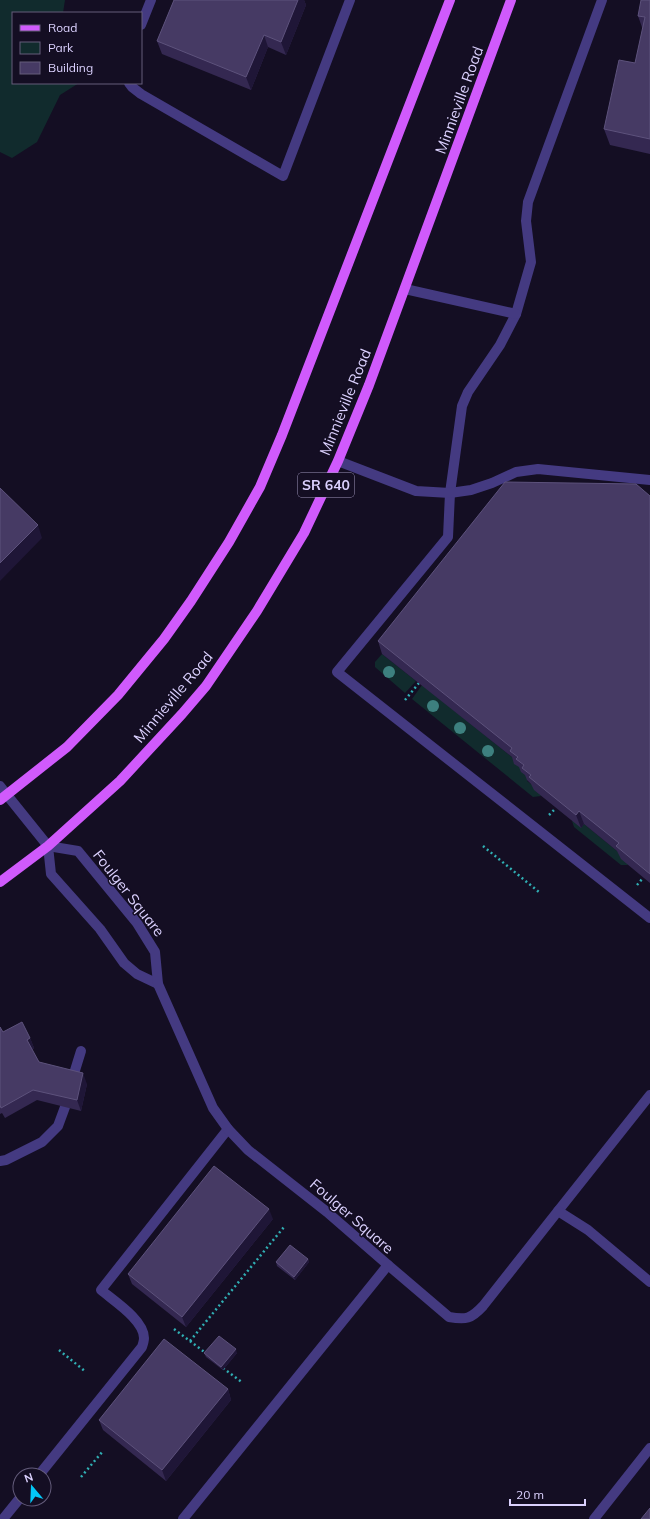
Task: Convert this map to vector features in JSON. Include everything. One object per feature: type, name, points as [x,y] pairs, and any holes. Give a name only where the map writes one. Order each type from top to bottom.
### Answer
[{"type":"main road","points":[[4,798],[67,747],[118,695],[164,639],[191,601],[237,528],[260,487],[282,435],[450,0]]},
{"type":"main road","name":"Minnieville Road","points":[[0,882],[48,846],[120,781],[182,714],[206,686],[257,611],[304,533],[338,461],[369,385],[511,0]]},
{"type":"street","points":[[142,22],[151,0]]},
{"type":"street","points":[[130,84],[141,94],[283,176],[350,0]]},
{"type":"street","points":[[602,0],[528,202],[526,221],[531,262],[516,314],[500,345],[474,381],[462,406],[450,493],[448,537],[337,672],[650,918]]},
{"type":"street","points":[[405,289],[516,314]]},
{"type":"street","points":[[338,461],[416,491],[450,493],[471,490],[492,483],[516,472],[538,469],[650,480]]},
{"type":"street","points":[[0,786],[4,798],[48,846],[51,874],[100,929],[124,963],[137,974],[158,984]]},
{"type":"street","name":"Foulger Square","points":[[48,846],[78,851],[137,923],[155,952],[158,984],[213,1108],[228,1129],[248,1150],[327,1212],[388,1265],[183,1519]]},
{"type":"street","points":[[72,1080],[81,1051]]},
{"type":"street","points":[[388,1265],[449,1317],[461,1319],[473,1316],[483,1306],[650,1095]]},
{"type":"street","points":[[0,1161],[6,1160],[42,1142],[58,1126],[65,1107]]},
{"type":"street","points":[[44,1467],[142,1347],[144,1338],[142,1327],[137,1320],[101,1290],[228,1129]]},
{"type":"street","points":[[558,1211],[588,1230],[650,1282]]},
{"type":"street","points":[[594,1519],[650,1448]]},
{"type":"street","points":[[3,1519],[13,1507]]},
{"type":"path","points":[[405,700],[419,683]]},
{"type":"path","points":[[549,815],[556,808]]},
{"type":"path","points":[[483,846],[539,892]]},
{"type":"path","points":[[637,886],[644,878]]},
{"type":"path","points":[[190,1341],[284,1227]]},
{"type":"path","points":[[174,1329],[207,1355]]},
{"type":"path","points":[[59,1350],[86,1372]]},
{"type":"path","points":[[219,1365],[243,1383]]},
{"type":"path","points":[[81,1477],[103,1451]]},
{"type":"green space","points":[[0,0],[65,0],[63,12],[12,12],[12,84],[77,84],[60,95],[37,142],[12,158],[0,152]]},
{"type":"green space","points":[[382,654],[416,681],[405,693],[375,667],[375,662]]},
{"type":"green space","points":[[422,685],[517,761],[529,778],[527,781],[536,788],[541,796],[533,797],[412,699]]},
{"type":"green space","points":[[572,821],[584,824],[623,856],[628,865],[621,865],[574,827]]},
{"type":"building","points":[[174,0],[298,0],[281,42],[264,35],[246,77],[157,41]]},
{"type":"building","points":[[641,0],[650,0],[650,139],[604,129],[619,60],[635,63],[645,17],[638,16]]},
{"type":"building","points":[[505,482],[636,484],[650,496],[650,874],[616,846],[619,843],[579,811],[576,815],[529,777],[531,775],[522,768],[524,765],[516,759],[518,757],[510,751],[512,748],[378,641]]},
{"type":"building","points":[[0,488],[38,525],[0,563]]},
{"type":"building","points":[[22,1022],[30,1038],[27,1040],[39,1062],[83,1073],[77,1100],[33,1090],[1,1108],[0,1027],[3,1032]]},
{"type":"building","points":[[214,1166],[269,1209],[182,1317],[128,1274]]},
{"type":"building","points":[[290,1245],[308,1259],[294,1277],[276,1262]]},
{"type":"building","points":[[219,1336],[236,1349],[221,1367],[204,1353]]},
{"type":"building","points":[[164,1339],[228,1389],[162,1470],[99,1420]]},
{"type":"building","points":[[650,1508],[650,1519],[641,1519]]}]
